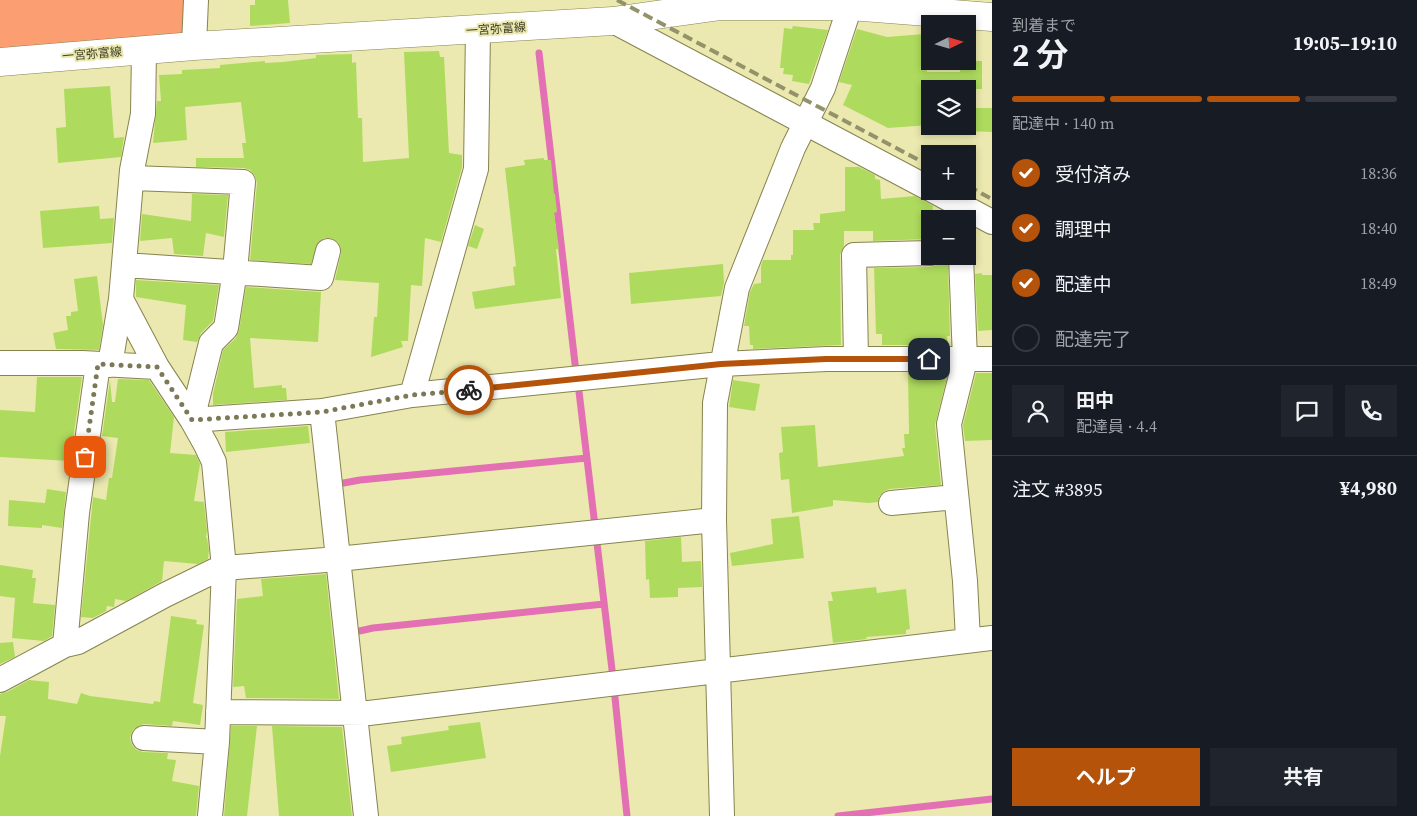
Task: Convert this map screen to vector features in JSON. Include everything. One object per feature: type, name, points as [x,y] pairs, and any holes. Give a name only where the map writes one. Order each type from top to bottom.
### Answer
[{"type":"main road","name":"一宮弥富線","points":[[0,62],[194,46],[613,21],[721,6],[850,3],[992,17]]},
{"type":"street","points":[[194,46],[196,0]]},
{"type":"street","points":[[722,816],[714,520],[715,403],[721,364],[738,288],[793,148],[823,88],[850,3]]},
{"type":"street","points":[[613,21],[921,184]]},
{"type":"street","points":[[412,395],[476,169],[478,30]]},
{"type":"street","points":[[65,645],[76,513],[104,364],[121,299],[132,178],[143,114],[144,50]]},
{"type":"street","points":[[132,178],[243,182],[235,271],[226,328],[212,343],[192,420]]},
{"type":"street","points":[[946,200],[960,210]]},
{"type":"street","points":[[976,218],[992,222]]},
{"type":"street","points":[[124,265],[321,278],[328,251]]},
{"type":"street","points":[[856,359],[854,255],[921,253]]},
{"type":"street","points":[[961,265],[965,360],[949,424],[965,581],[968,640]]},
{"type":"street","points":[[121,299],[157,367],[192,420],[214,462],[224,568],[217,742],[210,816]]},
{"type":"street","points":[[192,420],[322,412],[412,395],[721,364],[826,359],[965,360],[992,358]]},
{"type":"street","points":[[0,363],[104,364],[157,367]]},
{"type":"street","points":[[322,412],[366,816]]},
{"type":"street","points":[[891,504],[956,497]]},
{"type":"street","points":[[0,680],[65,645],[78,642],[165,595],[224,568],[338,559],[714,520]]},
{"type":"street","points":[[218,712],[369,713],[992,638]]},
{"type":"street","points":[[144,738],[217,742]]},
{"type":"shaded area","points":[[0,0],[187,0],[186,33],[0,51]]},
{"type":"building","points":[[255,0],[288,0],[290,23],[250,26],[250,5],[255,5]]},
{"type":"building","points":[[793,26],[828,30],[809,84],[792,81],[793,75],[783,74],[784,68],[780,68],[784,28],[792,29]]},
{"type":"building","points":[[857,29],[887,37],[921,34],[921,70],[927,70],[927,72],[976,70],[976,61],[982,61],[982,89],[976,89],[976,80],[921,80],[921,126],[888,128],[843,105],[852,85],[839,82]]},
{"type":"building","points":[[439,51],[440,57],[444,57],[449,153],[462,155],[462,167],[441,242],[425,238],[422,286],[411,285],[408,341],[401,341],[403,347],[371,357],[374,317],[377,317],[379,283],[335,280],[341,248],[338,242],[331,238],[324,238],[318,242],[311,264],[250,260],[257,183],[255,176],[250,170],[244,168],[196,167],[196,158],[244,158],[242,143],[246,143],[241,102],[185,107],[187,140],[153,143],[157,101],[161,101],[159,75],[182,74],[182,70],[220,68],[220,65],[265,61],[265,63],[283,62],[316,58],[316,55],[352,54],[352,63],[356,62],[358,118],[362,118],[363,162],[409,158],[404,52]]},
{"type":"building","points":[[110,86],[114,138],[124,137],[121,157],[58,163],[56,128],[66,127],[64,89]]},
{"type":"building","points":[[976,108],[992,108],[992,132],[976,131]]},
{"type":"building","points":[[544,158],[544,160],[551,160],[557,212],[554,213],[559,249],[556,249],[561,298],[475,309],[472,292],[515,285],[513,267],[516,266],[505,168],[525,165],[524,160]]},
{"type":"building","points":[[845,167],[859,167],[875,175],[875,179],[880,180],[881,199],[915,196],[933,206],[933,210],[921,210],[921,239],[873,241],[873,231],[844,231],[844,246],[840,255],[841,345],[753,349],[753,345],[750,345],[749,326],[744,326],[750,292],[754,284],[761,283],[763,260],[791,260],[791,255],[793,255],[793,230],[814,230],[813,223],[820,223],[820,214],[845,211]]},
{"type":"building","points":[[192,194],[228,195],[224,237],[206,233],[203,256],[174,254],[172,238],[140,241],[142,214],[191,221]]},
{"type":"building","points":[[99,206],[100,219],[114,218],[112,243],[43,248],[40,211]]},
{"type":"building","points":[[475,225],[484,229],[477,249],[468,246]]},
{"type":"building","points":[[723,264],[724,283],[721,296],[631,304],[629,273]]},
{"type":"building","points":[[948,265],[950,336],[947,336],[948,345],[882,345],[882,334],[876,334],[874,268]]},
{"type":"building","points":[[982,273],[982,275],[992,275],[992,330],[978,331],[975,274]]},
{"type":"building","points":[[97,276],[103,325],[99,350],[56,349],[53,333],[68,330],[66,316],[71,316],[71,312],[78,311],[74,279]]},
{"type":"building","points":[[136,280],[219,285],[213,321],[201,333],[197,342],[183,340],[186,305],[136,297]]},
{"type":"building","points":[[246,287],[321,292],[318,342],[250,338],[254,388],[282,385],[282,388],[286,388],[287,400],[213,405],[213,394],[223,350],[236,338],[239,331]]},
{"type":"building","points":[[908,373],[948,373],[935,425],[941,485],[889,489],[883,492],[878,502],[833,500],[833,506],[792,513],[789,479],[781,480],[779,453],[783,452],[781,427],[815,425],[818,467],[904,456],[902,448],[905,448],[904,434],[909,434]]},
{"type":"building","points":[[976,373],[992,373],[992,440],[965,441],[963,425]]},
{"type":"building","points":[[37,377],[82,377],[70,461],[0,457],[0,410],[35,412]]},
{"type":"building","points":[[118,379],[149,380],[174,417],[170,453],[196,455],[200,464],[194,501],[204,502],[206,538],[209,550],[208,559],[198,564],[164,561],[162,581],[126,601],[115,599],[114,607],[107,606],[106,611],[93,618],[81,617],[93,497],[106,500],[109,478],[112,478],[118,438],[102,436],[110,380],[112,402],[115,402]]},
{"type":"building","points":[[733,380],[760,384],[755,411],[729,407]]},
{"type":"building","points":[[308,426],[310,443],[226,452],[225,432]]},
{"type":"building","points":[[47,489],[66,492],[62,528],[42,525],[42,528],[8,526],[9,500],[45,503]]},
{"type":"building","points":[[799,516],[804,558],[732,566],[730,553],[773,544],[771,519]]},
{"type":"building","points":[[681,537],[682,562],[701,561],[702,587],[678,588],[678,597],[650,598],[649,579],[646,580],[645,541]]},
{"type":"building","points":[[0,565],[33,570],[32,578],[36,578],[33,603],[55,605],[52,636],[44,641],[12,638],[15,598],[0,596]]},
{"type":"building","points":[[326,574],[339,699],[246,698],[244,686],[233,687],[237,599],[263,596],[261,579]]},
{"type":"building","points":[[876,587],[877,593],[906,589],[910,629],[906,630],[906,634],[866,637],[867,639],[833,643],[828,601],[833,601],[831,592]]},
{"type":"building","points":[[171,616],[197,620],[196,624],[204,625],[193,703],[203,705],[200,725],[173,721],[172,726],[144,724],[133,730],[130,738],[132,745],[137,750],[168,753],[167,759],[176,760],[172,781],[199,786],[196,816],[0,816],[0,756],[6,716],[0,716],[0,694],[29,680],[49,682],[48,699],[77,704],[81,693],[90,696],[153,704],[154,701],[160,702]]},
{"type":"building","points":[[13,642],[15,657],[0,664],[0,643]]},
{"type":"building","points":[[480,722],[486,758],[391,772],[387,746],[402,744],[401,737],[449,730],[448,726]]},
{"type":"building","points":[[231,726],[257,726],[247,816],[224,816]]},
{"type":"building","points":[[272,726],[342,727],[352,816],[279,816]]},
{"type":"waterway","points":[[539,53],[576,372],[573,373]]},
{"type":"waterway","points":[[578,383],[613,678],[627,816]]},
{"type":"waterway","points":[[338,484],[360,480],[587,458]]},
{"type":"waterway","points":[[355,632],[373,628],[604,604]]},
{"type":"waterway","points":[[838,816],[992,799]]},
{"type":"railway","points":[[617,0],[921,161]]},
{"type":"railway","points":[[976,190],[992,199]]},
{"type":"way so far","points":[[85,457],[98,364],[157,367],[192,420],[322,412],[412,395],[469,390]]},
{"type":"route","points":[[469,390],[721,364],[826,359],[929,359]]}]
